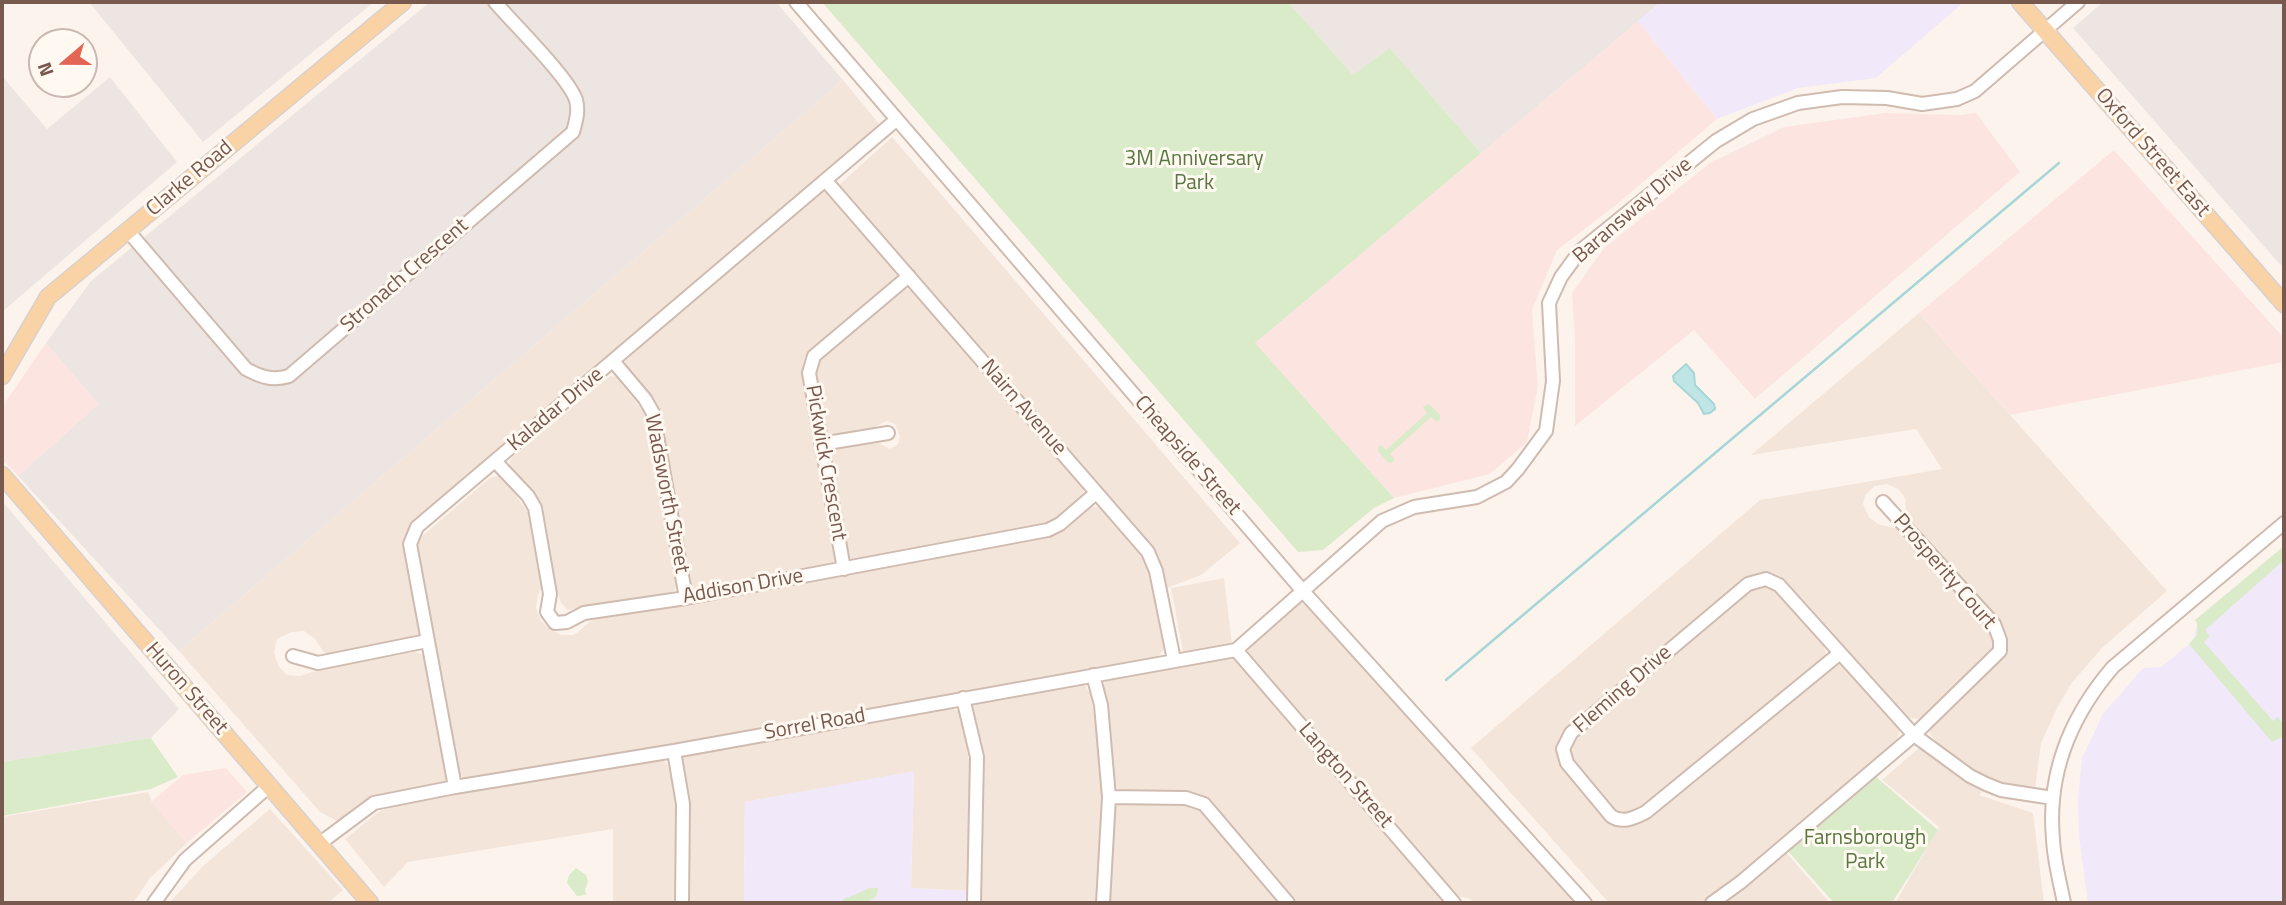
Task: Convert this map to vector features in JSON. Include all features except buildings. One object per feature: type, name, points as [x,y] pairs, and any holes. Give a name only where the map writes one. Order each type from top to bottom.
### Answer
[{"type":"main road","name":"Clarke Road","points":[[2,377],[48,297],[403,2]]},
{"type":"main road","name":"Oxford Street East","points":[[2020,2],[2284,304]]},
{"type":"main road","name":"Huron Street","points":[[2,475],[370,903]]},
{"type":"street","name":"Stronach Crescent","points":[[128,231],[246,369],[275,380],[289,376],[573,132],[578,118],[576,99],[566,83],[495,2]]},
{"type":"street","name":"Cheapside Street","points":[[796,2],[1302,590],[1585,903]]},
{"type":"street","name":"Baransway Drive","points":[[1302,590],[1382,521],[1414,507],[1476,497],[1506,482],[1518,469],[1546,431],[1553,381],[1549,303],[1561,277],[1580,251],[1716,141],[1753,119],[1798,103],[1842,97],[1888,98],[1922,104],[1957,99],[1976,91],[2078,2]]},
{"type":"street","name":"Kaladar Drive","points":[[455,787],[410,544],[417,527],[897,120]]},
{"type":"street","name":"Nairn Avenue","points":[[826,181],[1148,552],[1156,571],[1174,660]]},
{"type":"street","name":"Pickwick Crescent","points":[[844,569],[809,373],[814,356],[909,276]]},
{"type":"street","name":"Wadsworth Street","points":[[613,362],[645,399],[653,413],[686,598]]},
{"type":"street","points":[[821,444],[888,433]]},
{"type":"street","name":"Addison Drive","points":[[495,461],[528,496],[535,508],[550,594],[548,612],[555,623],[567,622],[584,614],[686,598],[1048,530],[1060,524],[1096,493]]},
{"type":"street","name":"Prosperity Court","points":[[1713,903],[1914,735],[2000,651],[2000,640],[1994,624],[1883,502]]},
{"type":"street","points":[[2063,903],[2053,842],[2054,780],[2076,721],[2093,690],[2119,662],[2284,523]]},
{"type":"street","name":"Fleming Drive","points":[[1839,653],[1646,812],[1629,820],[1617,820],[1611,816],[1567,763],[1563,750],[1571,733],[1748,584],[1766,579],[1779,585],[1914,735],[1986,785],[2053,798]]},
{"type":"street","points":[[1236,650],[1302,590]]},
{"type":"street","points":[[293,656],[318,663],[427,641]]},
{"type":"street","name":"Sorrel Road","points":[[319,844],[374,803],[1236,650]]},
{"type":"street","name":"Langton Street","points":[[1236,650],[1454,903]]},
{"type":"street","points":[[1093,675],[1101,705],[1109,797],[1103,903]]},
{"type":"street","points":[[962,698],[977,757],[974,903]]},
{"type":"street","points":[[674,751],[683,804],[682,903]]},
{"type":"street","points":[[154,903],[185,860],[269,786]]},
{"type":"street","points":[[1109,797],[1186,798],[1204,804],[1287,903]]},
{"type":"shaded area","points":[[89,2],[374,2],[203,142]]},
{"type":"shaded area","points":[[430,2],[776,2],[843,80],[179,651],[18,476],[99,404],[46,343],[91,281]]},
{"type":"shaded area","points":[[1288,2],[1661,2],[1481,153],[1391,49],[1353,75]]},
{"type":"shaded area","points":[[1661,2],[1964,2],[1876,78],[1798,88],[1717,119],[1638,21]]},
{"type":"shaded area","points":[[2103,2],[2284,2],[2284,269],[2073,28]]},
{"type":"shaded area","points":[[1638,21],[1717,119],[1616,205],[1557,250],[1532,310],[1538,386],[1527,442],[1490,474],[1394,498],[1254,343]]},
{"type":"shaded area","points":[[2,76],[47,129],[85,98],[98,98],[98,87],[110,77],[177,162],[2,312]]},
{"type":"shaded area","points":[[843,80],[880,125],[408,532],[404,543],[421,633],[418,638],[333,654],[323,651],[315,639],[304,631],[292,632],[277,639],[274,653],[279,667],[287,675],[300,676],[321,669],[416,652],[423,655],[426,663],[446,780],[441,786],[339,822],[320,812],[179,651]]},
{"type":"shaded area","points":[[1885,113],[1976,113],[2020,172],[1755,399],[1694,330],[1575,426],[1572,293],[1604,248],[1710,163],[1784,127]]},
{"type":"shaded area","points":[[892,137],[1240,543],[1201,575],[1164,589],[1159,561],[1150,546],[839,185]]},
{"type":"shaded area","points":[[2114,150],[2284,338],[2284,362],[2010,415],[1919,313]]},
{"type":"shaded area","points":[[822,192],[829,192],[895,268],[897,275],[893,282],[806,356],[803,367],[836,560],[829,566],[691,588],[660,421],[625,366],[626,360]]},
{"type":"shaded area","points":[[908,289],[914,292],[1084,489],[1082,499],[1058,519],[1041,527],[856,560],[848,558],[845,548],[830,459],[832,452],[839,448],[879,443],[890,449],[898,444],[900,436],[895,424],[887,421],[872,431],[830,438],[825,432],[814,371],[817,364],[900,290]]},
{"type":"shaded area","points":[[1919,313],[2167,591],[2101,649],[2071,684],[2041,743],[2035,789],[2013,787],[1989,779],[1940,745],[1929,729],[1998,662],[2005,651],[2006,639],[1998,624],[1910,525],[1905,498],[1898,489],[1887,484],[1875,486],[1865,495],[1863,504],[1869,517],[1878,524],[1898,529],[1908,538],[1992,630],[1996,640],[1995,649],[1923,719],[1909,718],[1783,578],[1771,572],[1760,572],[1747,577],[1565,734],[1559,747],[1559,759],[1566,773],[1611,822],[1633,824],[1692,785],[1832,666],[1839,664],[1845,667],[1900,728],[1897,743],[1751,866],[1700,903],[1609,903],[1471,748],[1760,500],[1942,469],[1916,429],[1751,455]]},
{"type":"shaded area","points":[[46,343],[100,404],[18,476],[2,459],[2,407]]},
{"type":"shaded area","points":[[610,376],[616,377],[647,416],[677,579],[676,588],[669,595],[568,610],[561,603],[557,591],[540,504],[513,474],[509,465],[511,458]]},
{"type":"shaded area","points":[[498,476],[505,481],[530,515],[543,583],[536,608],[541,621],[561,635],[574,635],[591,621],[601,618],[1058,533],[1068,528],[1091,507],[1099,507],[1148,564],[1164,649],[1156,659],[466,781],[457,770],[417,546],[420,538],[491,477]]},
{"type":"shaded area","points":[[2,501],[179,709],[151,738],[2,762]]},
{"type":"shaded area","points":[[2284,553],[2284,903],[2088,903],[2079,836],[2078,800],[2082,758],[2103,714],[2143,668],[2161,667],[2193,641],[2197,626]]},
{"type":"shaded area","points":[[1224,578],[1232,644],[1183,652],[1171,588]]},
{"type":"shaded area","points":[[1763,585],[1774,589],[1823,642],[1826,654],[1822,661],[1644,807],[1627,813],[1615,810],[1571,759],[1572,742],[1751,589]]},
{"type":"shaded area","points":[[1301,603],[1309,607],[1577,903],[1475,903],[1468,898],[1456,896],[1248,652],[1248,645],[1293,605]]},
{"type":"shaded area","points":[[1231,656],[1448,903],[1295,903],[1204,797],[1190,791],[1128,793],[1117,788],[1113,782],[1111,737],[1101,689],[1108,676]]},
{"type":"shaded area","points":[[1077,684],[1085,685],[1090,693],[1102,757],[1098,903],[981,903],[984,784],[972,716],[973,705],[981,701]]},
{"type":"shaded area","points":[[946,706],[959,711],[973,785],[969,891],[911,888],[914,772],[745,802],[744,903],[687,903],[681,771],[682,758],[688,752]]},
{"type":"shaded area","points":[[1921,746],[1965,782],[1982,792],[1979,795],[2033,813],[2044,903],[1895,903],[1939,827],[1882,780]]},
{"type":"shaded area","points":[[656,758],[668,765],[677,806],[676,903],[613,903],[613,829],[408,862],[384,887],[345,839],[377,813],[389,807]]},
{"type":"shaded area","points":[[226,768],[247,792],[187,843],[151,802],[183,775]]},
{"type":"shaded area","points":[[914,771],[911,888],[969,891],[969,903],[744,903],[745,802]]},
{"type":"shaded area","points":[[148,792],[152,802],[187,843],[150,878],[133,903],[2,903],[2,817]]},
{"type":"shaded area","points":[[1124,802],[1191,804],[1279,903],[1108,903],[1112,808]]},
{"type":"shaded area","points":[[270,809],[343,890],[328,903],[169,903],[204,865]]},
{"type":"shaded area","points":[[1785,851],[1830,903],[1720,903]]},
{"type":"green space","name":"3M Anniversary Park","points":[[822,2],[1288,2],[1353,75],[1390,48],[1481,153],[1255,343],[1394,498],[1374,508],[1323,550],[1298,552]]},
{"type":"green space","points":[[1429,404],[1440,415],[1440,419],[1436,422],[1431,417],[1390,454],[1395,460],[1387,462],[1378,451],[1378,446],[1381,445],[1386,450],[1427,413],[1423,407]]},
{"type":"green space","points":[[2284,546],[2284,560],[2205,630],[2210,636],[2204,642],[2273,721],[2278,717],[2284,725],[2284,736],[2272,742],[2189,644],[2197,635],[2195,620]]},
{"type":"green space","points":[[151,738],[178,777],[151,789],[2,816],[2,762]]},
{"type":"green space","name":"Farnsborough Park","points":[[1875,776],[1938,830],[1892,903],[1834,903],[1786,849]]},
{"type":"green space","points":[[576,868],[586,875],[586,895],[577,896],[567,883],[569,875]]},
{"type":"green space","points":[[870,888],[878,888],[877,895],[868,903],[840,903],[844,899]]},
{"type":"water","points":[[1686,364],[1694,373],[1695,385],[1714,404],[1715,409],[1710,413],[1704,414],[1698,403],[1674,381],[1673,376]]},
{"type":"waterway","points":[[1446,680],[2059,163]]}]
